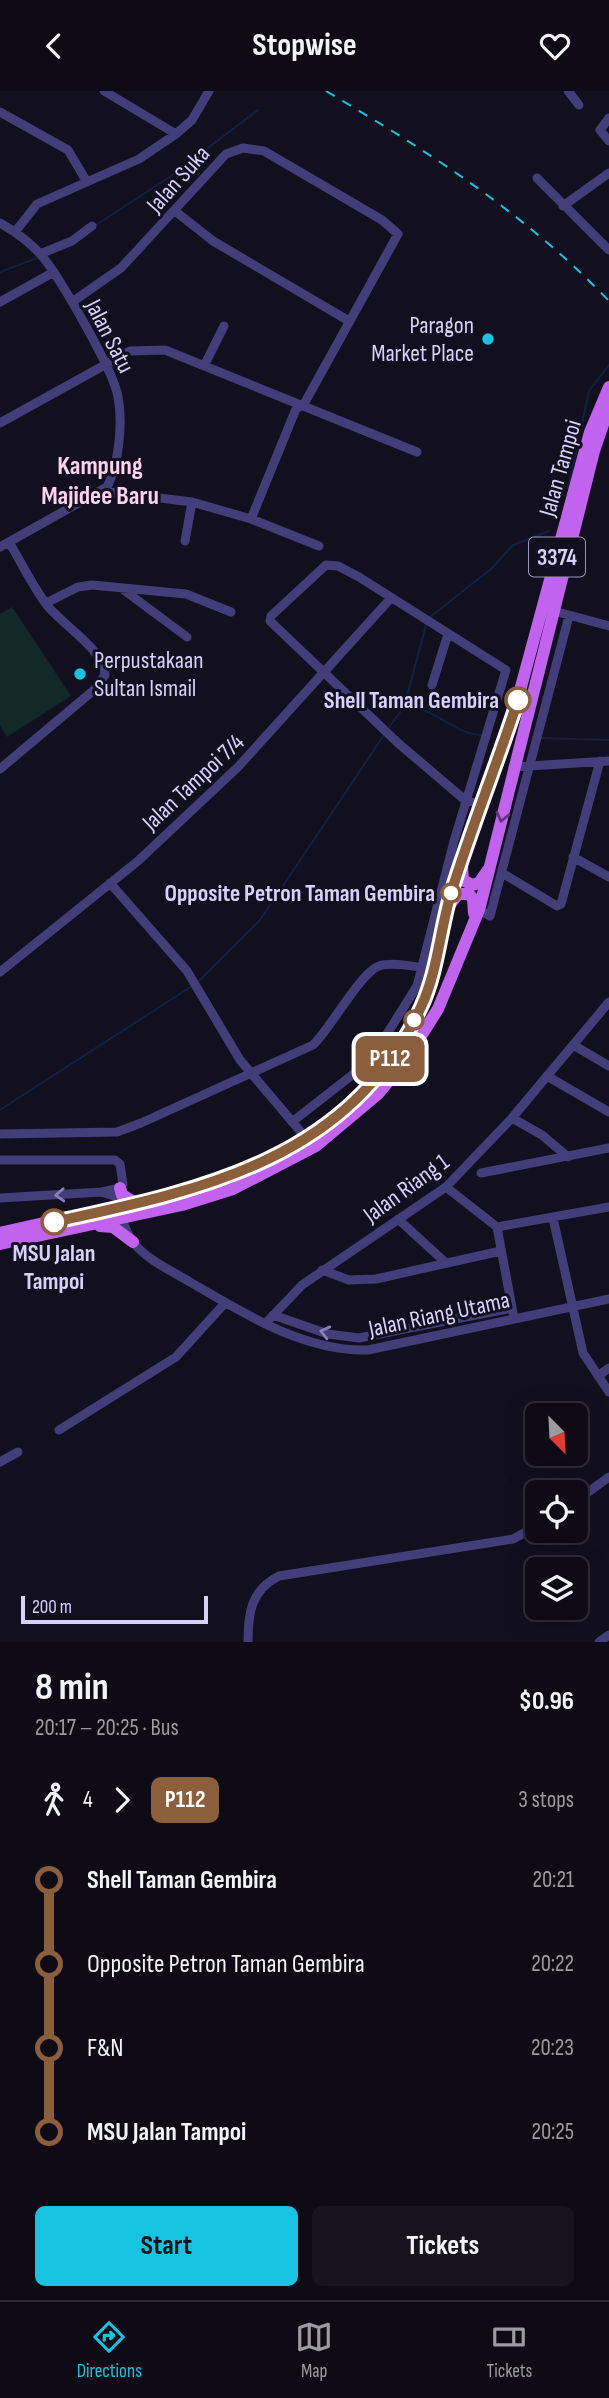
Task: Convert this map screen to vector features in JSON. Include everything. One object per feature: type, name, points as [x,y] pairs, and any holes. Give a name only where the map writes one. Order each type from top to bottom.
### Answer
[{"type":"main road","name":"Jalan Tampoi","points":[[140,1208],[224,1180],[265,1162],[306,1138],[369,1085],[395,1052],[422,1005],[428,969],[458,858],[504,744],[590,432],[609,387]]},
{"type":"main road","name":"Jalan Tampoi","points":[[0,1233],[233,1189],[316,1146],[347,1123],[378,1094],[420,1042],[439,1009],[496,870],[513,767],[594,451],[609,407]]},
{"type":"main road","points":[[458,858],[462,877],[468,884],[479,883],[496,870]]},
{"type":"main road","points":[[444,916],[453,898],[462,893],[469,894],[474,903],[472,927]]},
{"type":"main road","points":[[111,1191],[122,1195],[140,1208],[130,1226],[133,1242]]},
{"type":"main road","points":[[111,1191],[116,1211]]},
{"type":"main road","name":"Jalan Tampoi","points":[[0,1244],[91,1226],[116,1211]]},
{"type":"main road","points":[[91,1226],[113,1227],[133,1242]]},
{"type":"street","points":[[104,91],[176,134]]},
{"type":"street","points":[[15,232],[37,204],[139,159],[176,134],[192,120],[209,91]]},
{"type":"street","points":[[568,91],[579,105]]},
{"type":"street","points":[[0,112],[68,150],[87,182]]},
{"type":"street","points":[[609,118],[600,131],[609,141]]},
{"type":"street","name":"Jalan Suka","points":[[72,302],[121,268],[226,154],[243,148],[254,149],[287,163],[398,234],[349,321]]},
{"type":"street","points":[[563,206],[609,173]]},
{"type":"street","points":[[537,178],[609,250]]},
{"type":"street","points":[[175,211],[214,241],[349,321],[303,404],[296,409],[251,519]]},
{"type":"street","name":"Jalan Satu","points":[[0,223],[15,232],[43,257],[54,272],[118,393],[119,411],[113,471],[103,491]]},
{"type":"street","points":[[43,257],[92,226]]},
{"type":"street","points":[[0,302],[54,272]]},
{"type":"street","points":[[204,366],[224,326]]},
{"type":"street","points":[[0,423],[130,351],[152,349],[165,350],[417,452]]},
{"type":"street","points":[[0,547],[103,491],[192,502],[251,519],[319,545]]},
{"type":"street","points":[[185,541],[192,502]]},
{"type":"street","points":[[0,769],[104,679],[102,662],[46,603],[9,542]]},
{"type":"street","points":[[292,1122],[370,1061],[428,969],[458,858],[466,800],[506,670],[338,566],[326,565],[271,616],[270,621],[391,737],[466,800],[481,804]]},
{"type":"street","points":[[46,603],[78,587],[120,587],[186,594],[231,612]]},
{"type":"street","points":[[120,587],[187,637]]},
{"type":"street","name":"Jalan Tampoi 7/4","points":[[0,972],[110,884],[238,767],[391,598]]},
{"type":"street","points":[[554,611],[609,626]]},
{"type":"street","points":[[513,767],[531,765],[604,761],[559,905],[496,870],[531,765],[569,616]]},
{"type":"street","points":[[432,685],[447,633]]},
{"type":"street","points":[[538,671],[554,676]]},
{"type":"street","points":[[522,733],[540,729]]},
{"type":"street","points":[[573,857],[609,877]]},
{"type":"street","points":[[110,884],[187,971],[204,995],[240,1059],[306,1138]]},
{"type":"street","points":[[0,1134],[117,1132],[253,1075],[313,1045],[325,1034],[366,975],[377,967],[428,969]]},
{"type":"street","name":"Jalan Riang 1","points":[[265,1324],[302,1285],[446,1187],[512,1118],[575,1046],[609,1002]]},
{"type":"street","points":[[600,1015],[609,1020]]},
{"type":"street","points":[[575,1046],[609,1066]]},
{"type":"street","points":[[547,1076],[609,1112]]},
{"type":"street","points":[[512,1118],[542,1135],[568,1157]]},
{"type":"street","points":[[481,1173],[609,1148]]},
{"type":"street","points":[[0,1160],[115,1160],[120,1164],[123,1184],[111,1191],[0,1198]]},
{"type":"street","points":[[446,1187],[497,1227],[512,1313]]},
{"type":"street","points":[[497,1227],[609,1207]]},
{"type":"street","name":"Jalan Riang Utama","points":[[116,1211],[133,1242],[152,1260],[265,1324],[332,1348],[351,1350],[512,1313],[609,1299]]},
{"type":"street","points":[[553,1218],[583,1353],[609,1392]]},
{"type":"street","points":[[398,1219],[446,1263]]},
{"type":"street","points":[[322,1270],[349,1280],[376,1279],[501,1251]]},
{"type":"street","points":[[59,1430],[176,1357],[225,1303]]},
{"type":"street","points":[[273,1315],[328,1334],[359,1338],[439,1329]]},
{"type":"street","points":[[598,1376],[609,1368]]},
{"type":"street","points":[[0,1462],[18,1452]]},
{"type":"street","points":[[588,1492],[609,1477]]},
{"type":"street","points":[[248,1642],[248,1615],[253,1601],[260,1589],[279,1576],[513,1539],[525,1532]]},
{"type":"street","points":[[599,1642],[609,1635]]},
{"type":"green space","points":[[12,607],[71,696],[7,737],[0,726],[0,614]]},
{"type":"waterway","points":[[96,225],[168,178],[258,110]]},
{"type":"waterway","points":[[0,272],[37,258]]},
{"type":"waterway","points":[[568,488],[589,391],[609,365]]},
{"type":"waterway","points":[[430,617],[491,569],[513,545],[549,531]]},
{"type":"waterway","points":[[389,727],[404,707],[426,625]]},
{"type":"waterway","points":[[404,707],[425,711],[462,730],[482,735]]},
{"type":"waterway","points":[[199,981],[260,920],[384,735]]},
{"type":"waterway","points":[[540,738],[609,740]]},
{"type":"waterway","points":[[0,1110],[192,986]]},
{"type":"railway","points":[[326,91],[475,186],[544,240],[609,301]]},
{"type":"bus line","name":"P112","points":[[54,1222],[224,1180],[265,1162],[306,1138],[338,1115],[369,1085],[395,1052],[422,1005],[433,970],[444,916],[518,700]]},
{"type":"place","name":"Paragon Market Place","points":[[488,339]]},
{"type":"place","name":"Perpustakaan Sultan Ismail","points":[[80,674]]},
{"type":"place","name":"Shell Taman Gembira","points":[[518,700]]},
{"type":"place","name":"Opposite Petron Taman Gembira","points":[[451,893]]},
{"type":"place","name":"MSU Jalan Tampoi","points":[[54,1222]]},
{"type":"district","name":"Kampung Majidee Baru","points":[[100,480]]}]
